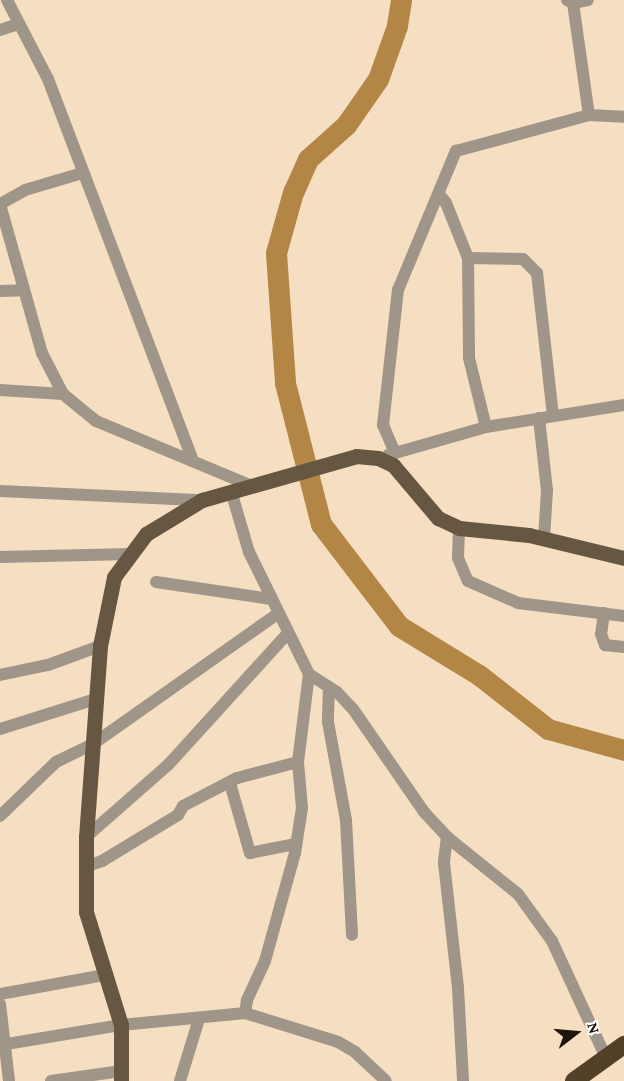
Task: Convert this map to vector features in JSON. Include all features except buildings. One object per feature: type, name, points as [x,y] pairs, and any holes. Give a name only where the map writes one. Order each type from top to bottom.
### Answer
[{"type":"highway","points":[[574,1081],[624,1045]]},
{"type":"main road","points":[[121,1076],[121,1025],[86,912],[86,837],[100,646],[114,577],[146,534],[202,500],[342,458],[378,458],[405,474],[438,518],[459,528],[544,539],[624,558]]},
{"type":"street","points":[[7,0],[48,79],[192,458]]},
{"type":"street","points":[[588,0],[570,2],[589,115]]},
{"type":"street","points":[[0,30],[19,24]]},
{"type":"street","points":[[395,453],[383,425],[398,290],[456,151],[589,115],[624,117]]},
{"type":"street","points":[[82,173],[25,190],[0,204],[42,354],[63,394],[96,421],[192,458],[250,485]]},
{"type":"street","points":[[439,194],[451,212],[468,258],[469,358],[486,427]]},
{"type":"street","points":[[468,258],[523,259],[537,273],[553,415]]},
{"type":"street","points":[[0,291],[24,290]]},
{"type":"street","points":[[0,390],[63,394]]},
{"type":"street","points":[[378,458],[486,427],[624,405]]},
{"type":"street","points":[[539,418],[547,490],[544,539]]},
{"type":"street","points":[[0,491],[202,500]]},
{"type":"street","points":[[231,491],[249,552],[287,634],[309,674],[328,687],[353,710],[424,812],[447,837],[518,894],[567,970],[606,1058]]},
{"type":"street","points":[[459,528],[458,558],[468,580],[518,603],[624,616]]},
{"type":"street","points":[[0,558],[131,554]]},
{"type":"street","points":[[156,582],[271,599]]},
{"type":"street","points":[[604,613],[601,634],[606,645],[624,647]]},
{"type":"street","points":[[0,816],[57,762],[93,744],[278,614]]},
{"type":"street","points":[[86,837],[168,765],[287,634]]},
{"type":"street","points":[[0,675],[48,665],[100,646]]},
{"type":"street","points":[[245,1013],[265,961],[296,844],[302,808],[298,762],[309,674]]},
{"type":"street","points":[[328,687],[328,722],[346,820],[352,935]]},
{"type":"street","points":[[0,729],[96,699]]},
{"type":"street","points":[[87,866],[102,861],[178,815],[183,806],[230,783],[298,762]]},
{"type":"street","points":[[230,783],[250,853],[296,844]]},
{"type":"street","points":[[447,837],[444,863],[458,988],[463,1081]]},
{"type":"street","points":[[0,994],[105,975]]},
{"type":"street","points":[[0,1004],[9,1081]]},
{"type":"street","points":[[3,1044],[121,1025],[245,1013],[338,1042],[386,1081]]},
{"type":"street","points":[[180,1081],[200,1018]]},
{"type":"street","points":[[51,1081],[121,1076]]},
{"type":"waterway","points":[[401,0],[397,26],[378,79],[346,125],[308,159],[293,192],[276,253],[285,383],[321,524],[399,626],[479,675],[548,729],[624,750]]}]
